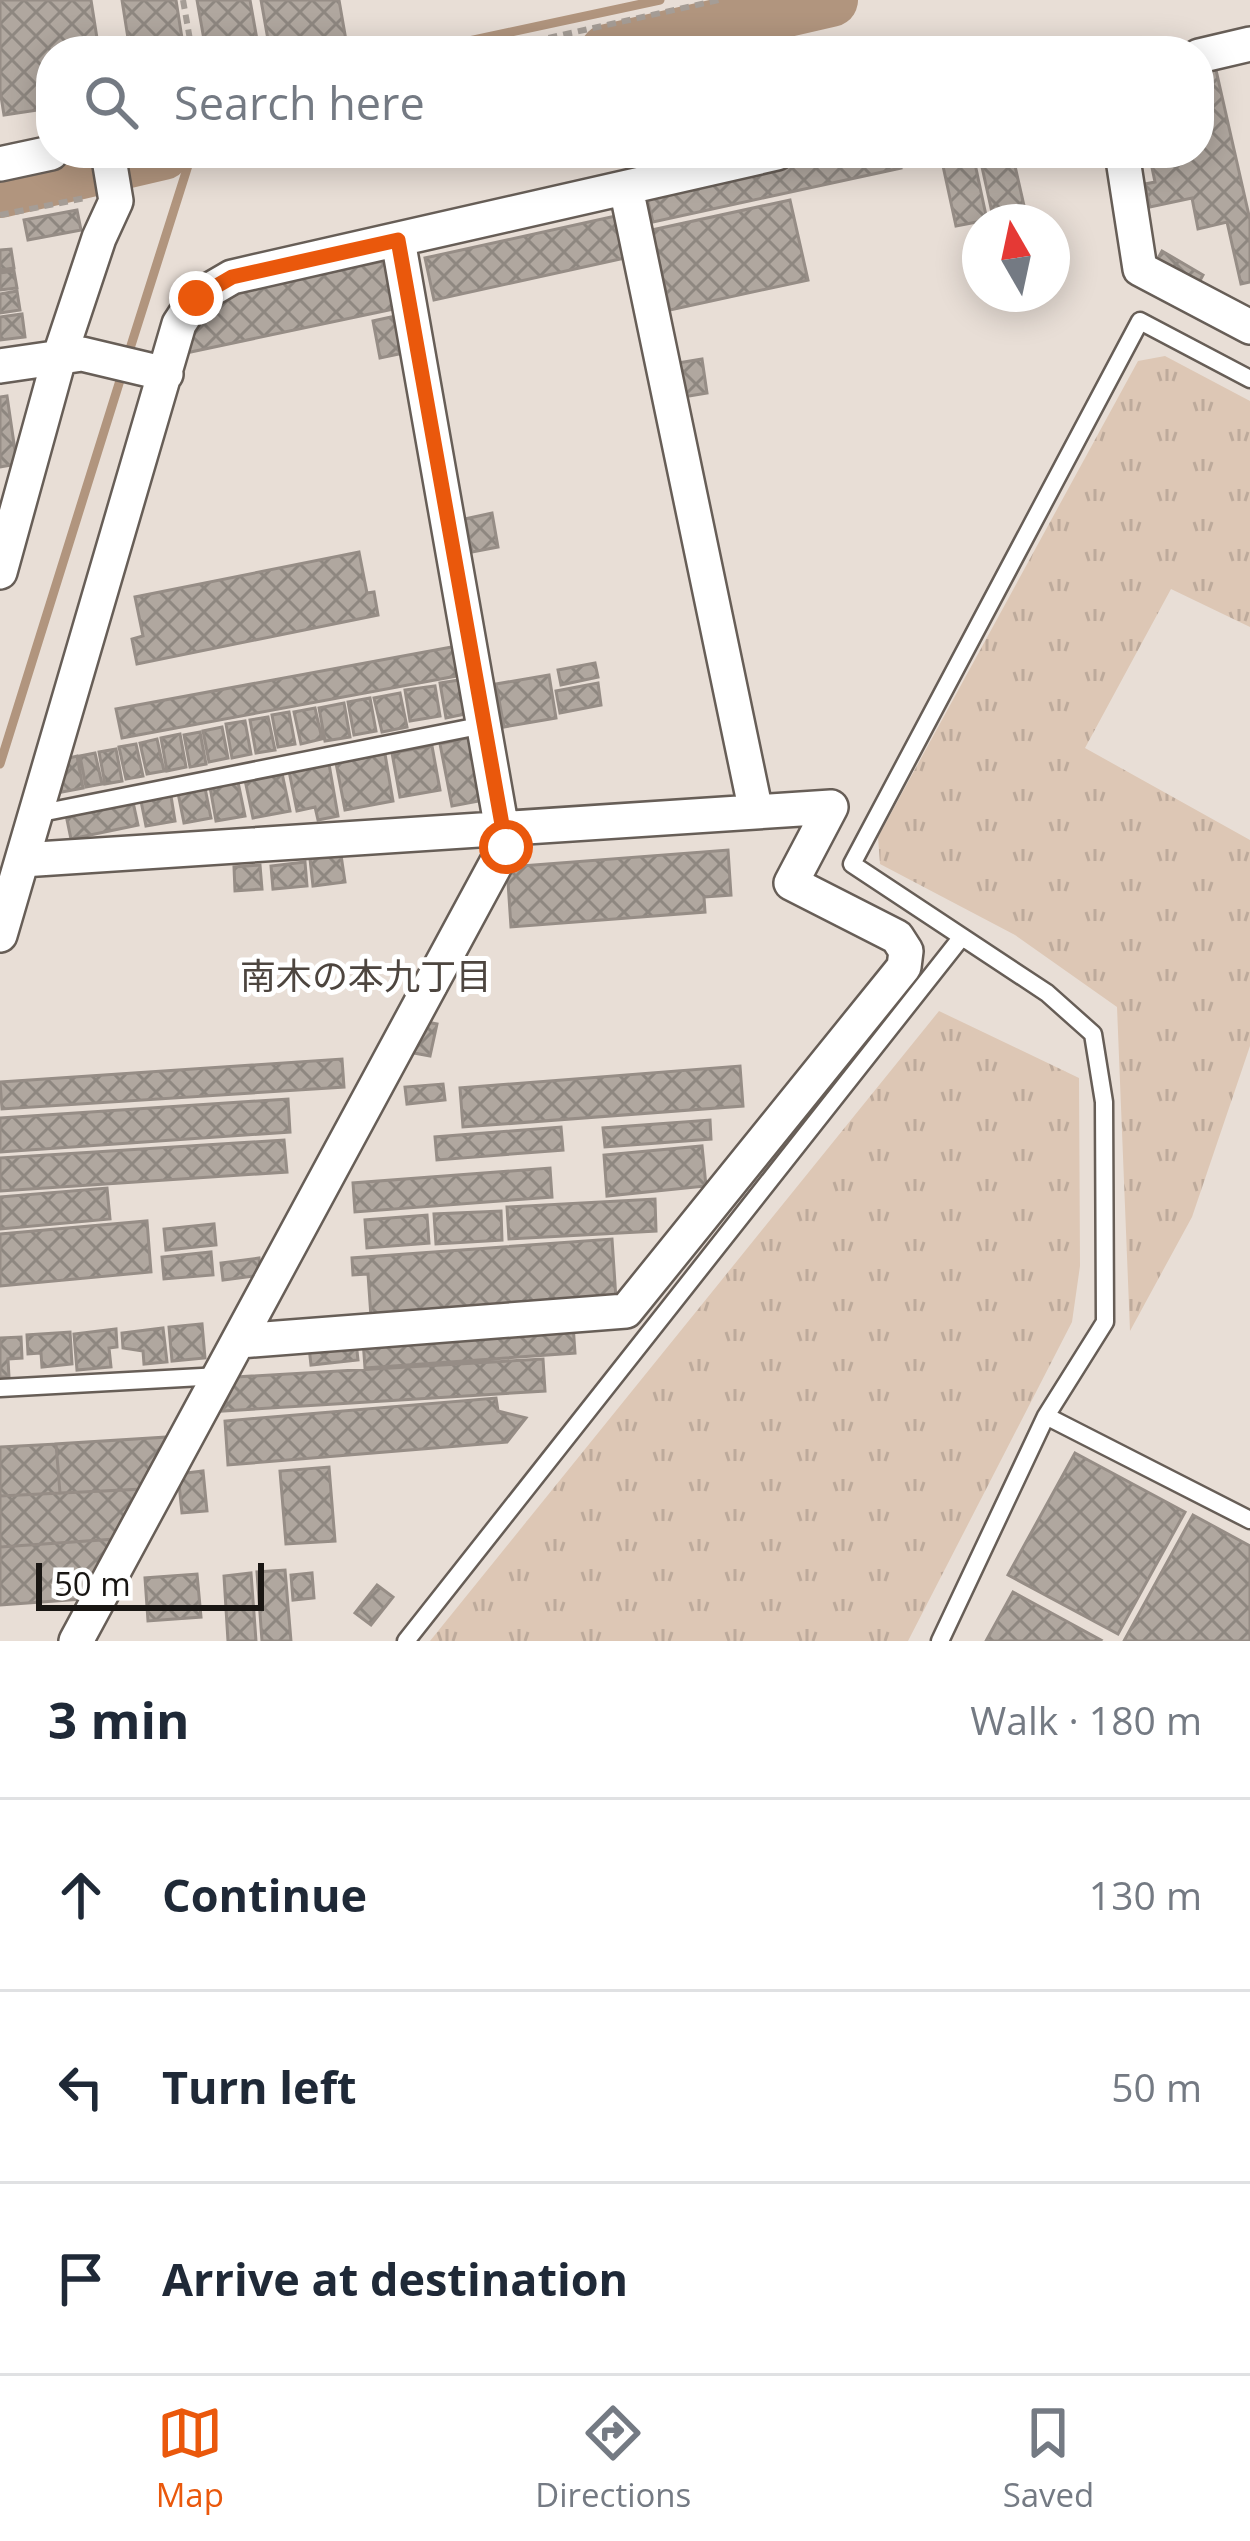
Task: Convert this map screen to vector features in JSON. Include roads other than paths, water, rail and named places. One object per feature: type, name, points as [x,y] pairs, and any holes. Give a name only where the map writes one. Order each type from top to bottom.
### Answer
[{"type":"street","points":[[1214,52],[1250,44]]},
{"type":"street","points":[[0,164],[36,156]]},
{"type":"street","points":[[0,572],[71,355],[99,238],[116,201],[110,168]]},
{"type":"street","points":[[0,935],[179,324],[196,298],[232,277],[712,168]]},
{"type":"street","points":[[1124,168],[1140,268],[1250,327]]},
{"type":"street","points":[[626,188],[756,812]]},
{"type":"street","points":[[76,1641],[506,847],[398,240]]},
{"type":"street","points":[[0,366],[71,355],[166,374]]},
{"type":"street","points":[[22,860],[831,807],[791,883],[897,938],[906,951],[904,967],[626,1311],[240,1341]]},
{"type":"lane","points":[[940,1641],[1046,1416],[1105,1322],[1104,1102],[1093,1034],[1047,993],[851,864],[1140,321],[1250,379]]},
{"type":"lane","points":[[36,814],[484,724]]},
{"type":"lane","points":[[406,1641],[962,938]]},
{"type":"lane","points":[[0,1388],[220,1376]]},
{"type":"lane","points":[[1046,1416],[1250,1520]]},
{"type":"waterway","points":[[492,36],[660,0]]},
{"type":"waterway","points":[[673,36],[831,0]]},
{"type":"waterway","points":[[0,191],[99,168]]},
{"type":"waterway","points":[[127,358],[187,168]]},
{"type":"waterway","points":[[0,764],[122,374]]},
{"type":"district","name":"南木の本九丁目","points":[[366,975]]}]
